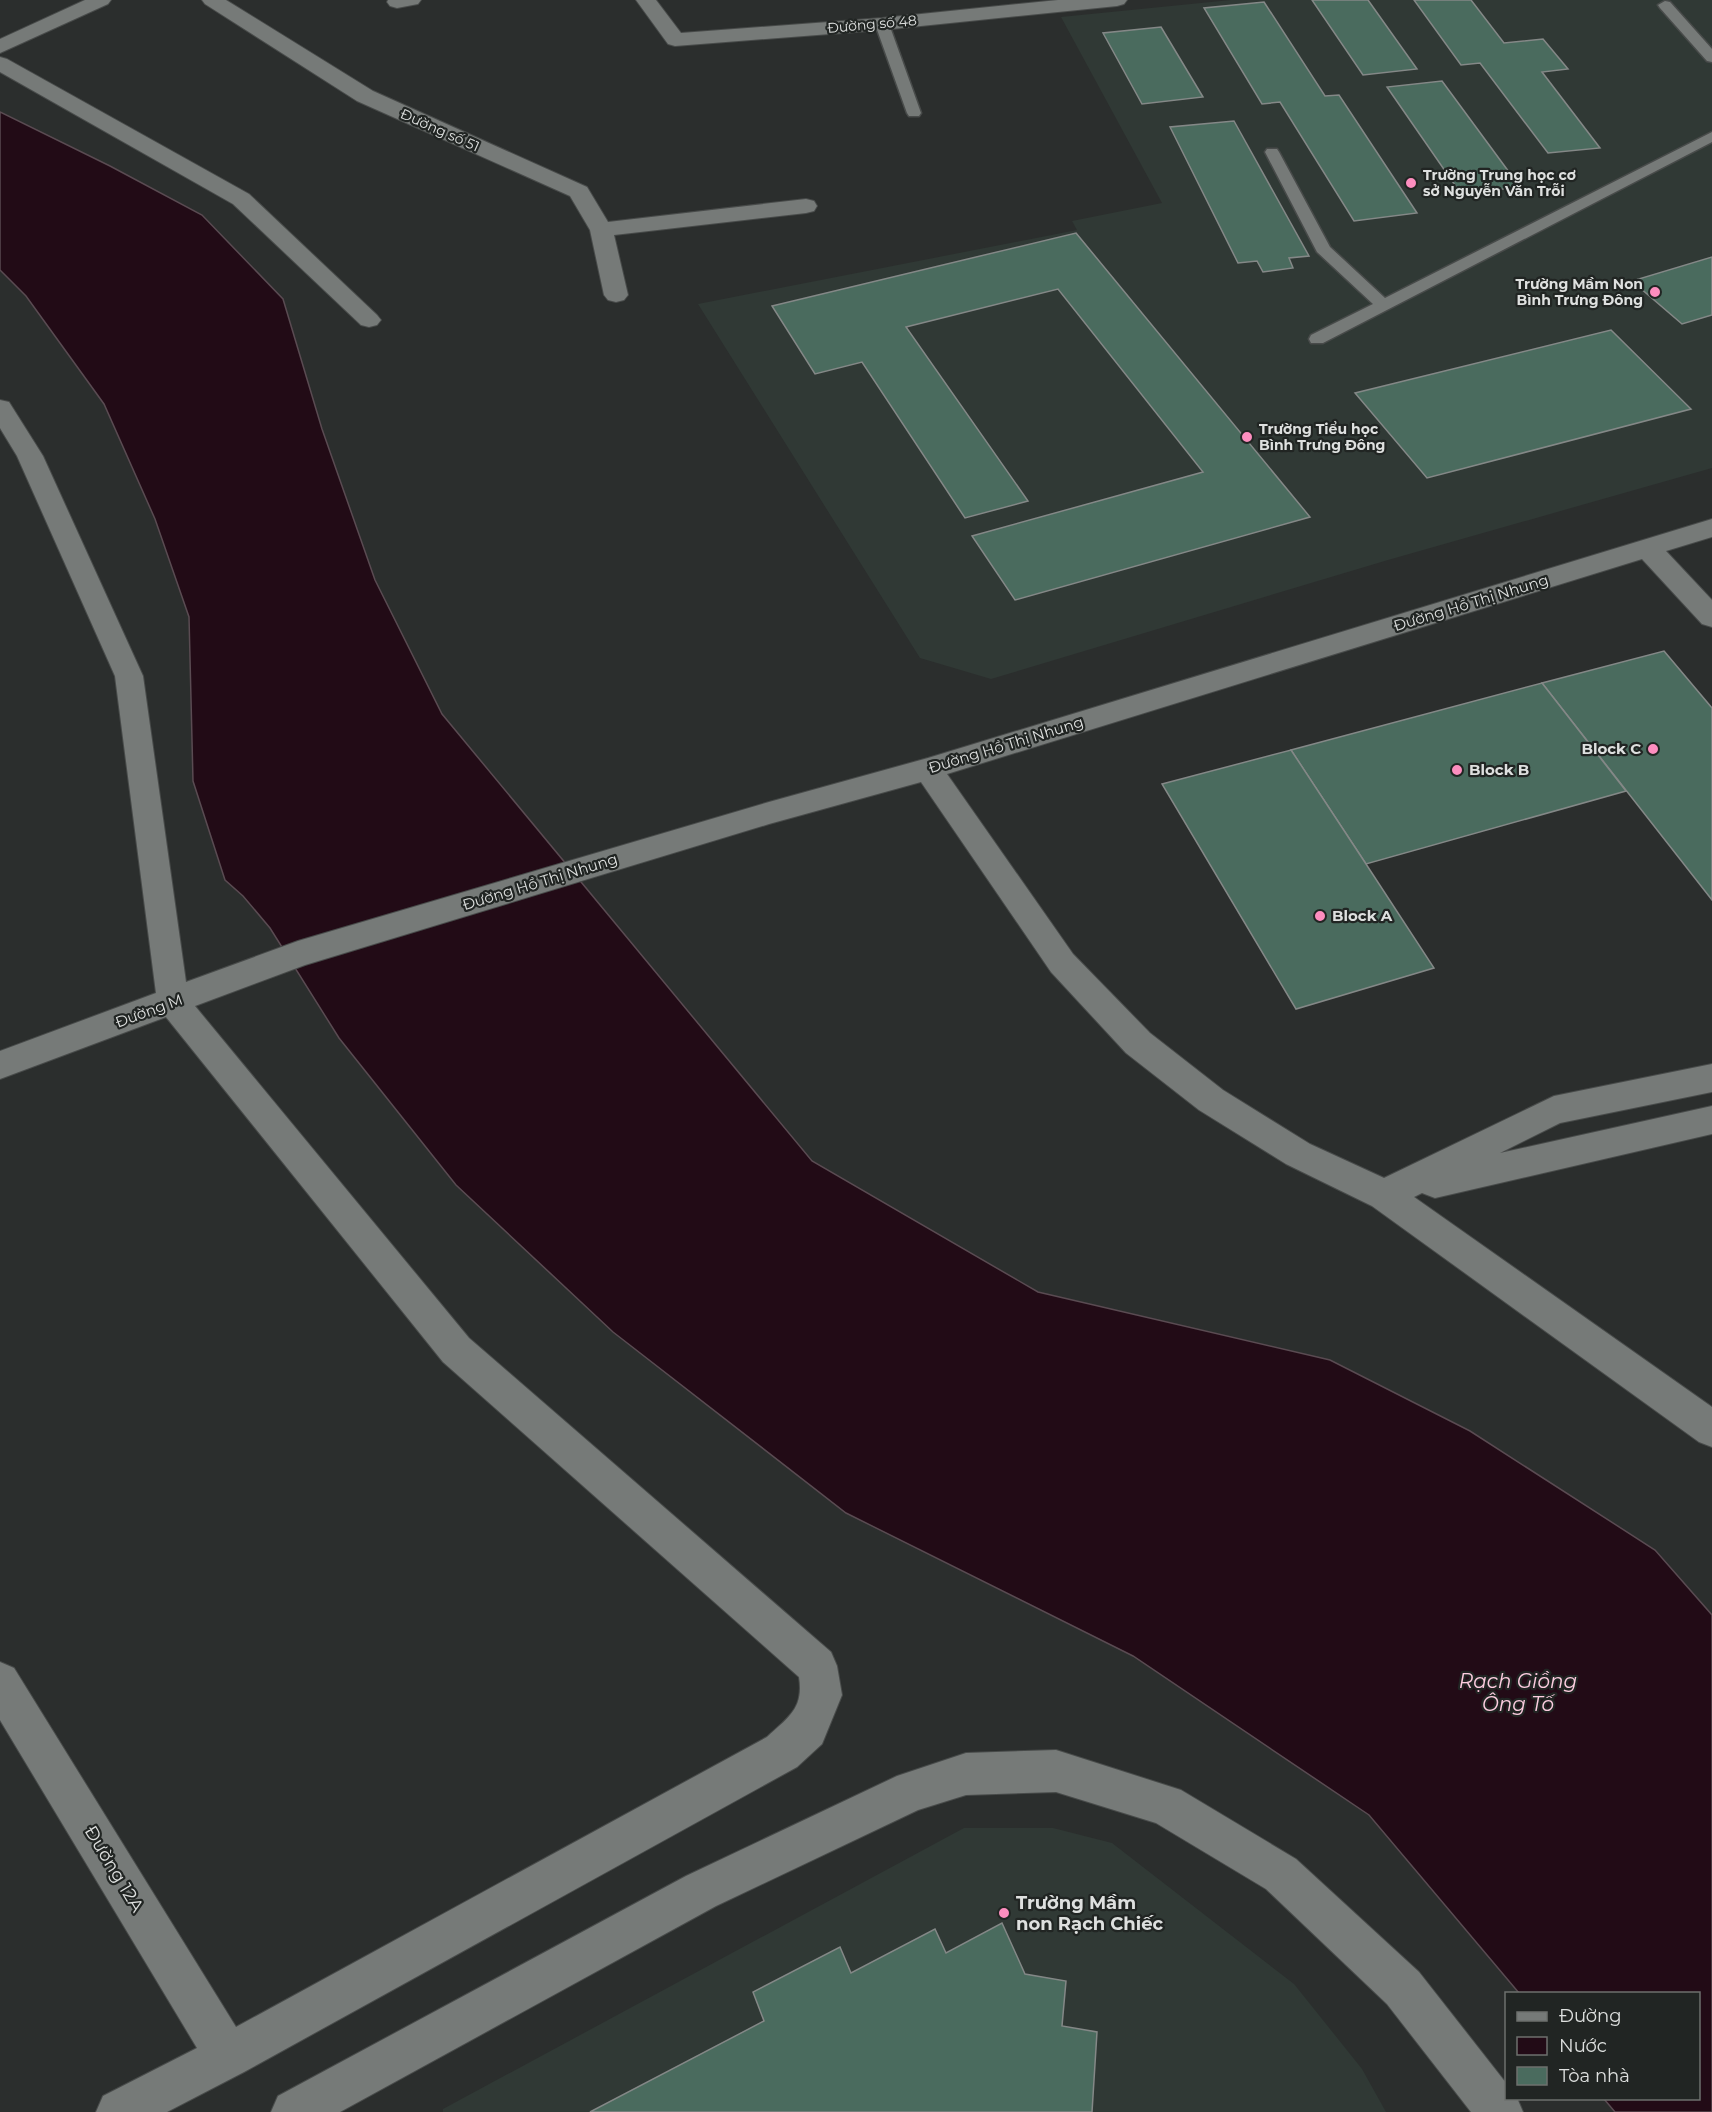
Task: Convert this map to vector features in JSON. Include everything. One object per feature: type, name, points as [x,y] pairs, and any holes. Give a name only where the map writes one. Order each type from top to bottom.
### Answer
[{"type":"street","points":[[0,47],[101,0]]},
{"type":"street","name":"Đường số 51","points":[[212,0],[365,96],[579,192],[601,230],[616,295]]},
{"type":"street","name":"Đường số 48","points":[[646,0],[675,40],[882,24],[958,8],[1118,0]]},
{"type":"street","points":[[0,63],[241,199],[369,320]]},
{"type":"street","points":[[601,230],[806,206]]},
{"type":"street","points":[[0,408],[30,456],[129,676],[173,1002],[456,1350],[817,1666],[822,1695],[807,1729],[783,1752],[228,2056],[119,2112]]},
{"type":"street","name":"Đường Hồ Thị Nhung","points":[[298,954],[769,813],[928,769],[1712,528]]},
{"type":"street","points":[[1648,549],[1712,617]]},
{"type":"street","points":[[928,769],[1062,963],[1138,1043],[1211,1100],[1298,1154],[1384,1195],[1712,1429]]},
{"type":"street","name":"Đường M","points":[[0,1065],[298,954]]},
{"type":"street","points":[[1384,1195],[1554,1110],[1712,1078]]},
{"type":"street","points":[[1384,1195],[1712,1120]]},
{"type":"street","name":"Đường 12A","points":[[0,1682],[228,2056]]},
{"type":"street","points":[[294,2112],[701,1892],[912,1791],[966,1774],[1056,1771],[1166,1805],[1281,1874],[1403,1988],[1500,2112]]},
{"type":"lane","points":[[1665,5],[1712,58]]},
{"type":"lane","points":[[882,24],[914,113]]},
{"type":"lane","points":[[1317,339],[1712,136]]},
{"type":"lane","points":[[1272,152],[1323,249],[1383,305]]},
{"type":"shaded area","points":[[1231,0],[1712,0],[1712,468],[1388,560],[991,679],[920,658],[698,304],[1077,230],[1072,221],[1162,203],[1061,17]]},
{"type":"shaded area","name":"Trường Mầm non Rạch Chiếc","points":[[964,1828],[1053,1828],[1112,1843],[1294,1984],[1362,2069],[1386,2112],[443,2112],[443,2109]]},
{"type":"water","name":"Rạch Giồng Ông Tố","points":[[0,112],[110,166],[202,215],[283,299],[322,429],[375,580],[442,714],[812,1161],[1038,1292],[1330,1360],[1470,1431],[1655,1550],[1712,1615],[1712,2112],[1615,2112],[1605,2100],[1700,2100],[1700,1992],[1518,1992],[1369,1815],[1133,1656],[846,1513],[613,1332],[456,1185],[339,1038],[270,928],[243,896],[225,880],[193,781],[189,617],[155,519],[104,404],[26,296],[0,270]]},
{"type":"building","points":[[1312,0],[1368,0],[1417,69],[1363,75]]},
{"type":"building","points":[[1414,0],[1471,0],[1504,43],[1543,39],[1568,69],[1542,72],[1600,148],[1548,153],[1480,63],[1461,65]]},
{"type":"building","points":[[1264,2],[1325,96],[1339,95],[1417,213],[1354,221],[1280,102],[1262,104],[1204,8]]},
{"type":"building","points":[[1161,27],[1203,97],[1142,104],[1103,33]]},
{"type":"building","points":[[1442,81],[1520,187],[1461,194],[1387,87]]},
{"type":"building","points":[[1234,121],[1309,256],[1289,258],[1293,268],[1263,272],[1257,261],[1238,263],[1170,127]]},
{"type":"building","points":[[1076,233],[1310,517],[1015,600],[972,536],[1203,472],[1058,289],[906,327],[1028,501],[965,518],[862,362],[815,374],[772,306]]},
{"type":"building","points":[[1712,257],[1712,315],[1682,324],[1632,281]]},
{"type":"building","points":[[1611,330],[1691,409],[1427,478],[1355,393]]},
{"type":"building","name":"Block C","points":[[1664,651],[1712,708],[1712,900],[1542,683]]},
{"type":"building","name":"Block B","points":[[1542,683],[1626,791],[1366,864],[1291,750]]},
{"type":"building","name":"Block A","points":[[1291,750],[1434,968],[1296,1009],[1162,784]]},
{"type":"building","points":[[1002,1923],[1025,1974],[1066,1981],[1062,2026],[1097,2032],[1092,2112],[590,2112],[764,2021],[753,1992],[840,1947],[851,1973],[935,1929],[946,1953]]},
{"type":"place","name":"Trường Trung học cơ sở Nguyễn Văn Trỗi","points":[[1411,183]]},
{"type":"place","name":"Trường Mầm Non Bình Trưng Đông","points":[[1655,292]]},
{"type":"place","name":"Trường Tiểu học Bình Trưng Đông","points":[[1247,437]]},
{"type":"place","name":"Block C","points":[[1653,749]]},
{"type":"place","name":"Block B","points":[[1457,770]]},
{"type":"place","name":"Block A","points":[[1320,916]]},
{"type":"place","name":"Trường Mầm non Rạch Chiếc","points":[[1004,1913]]}]
